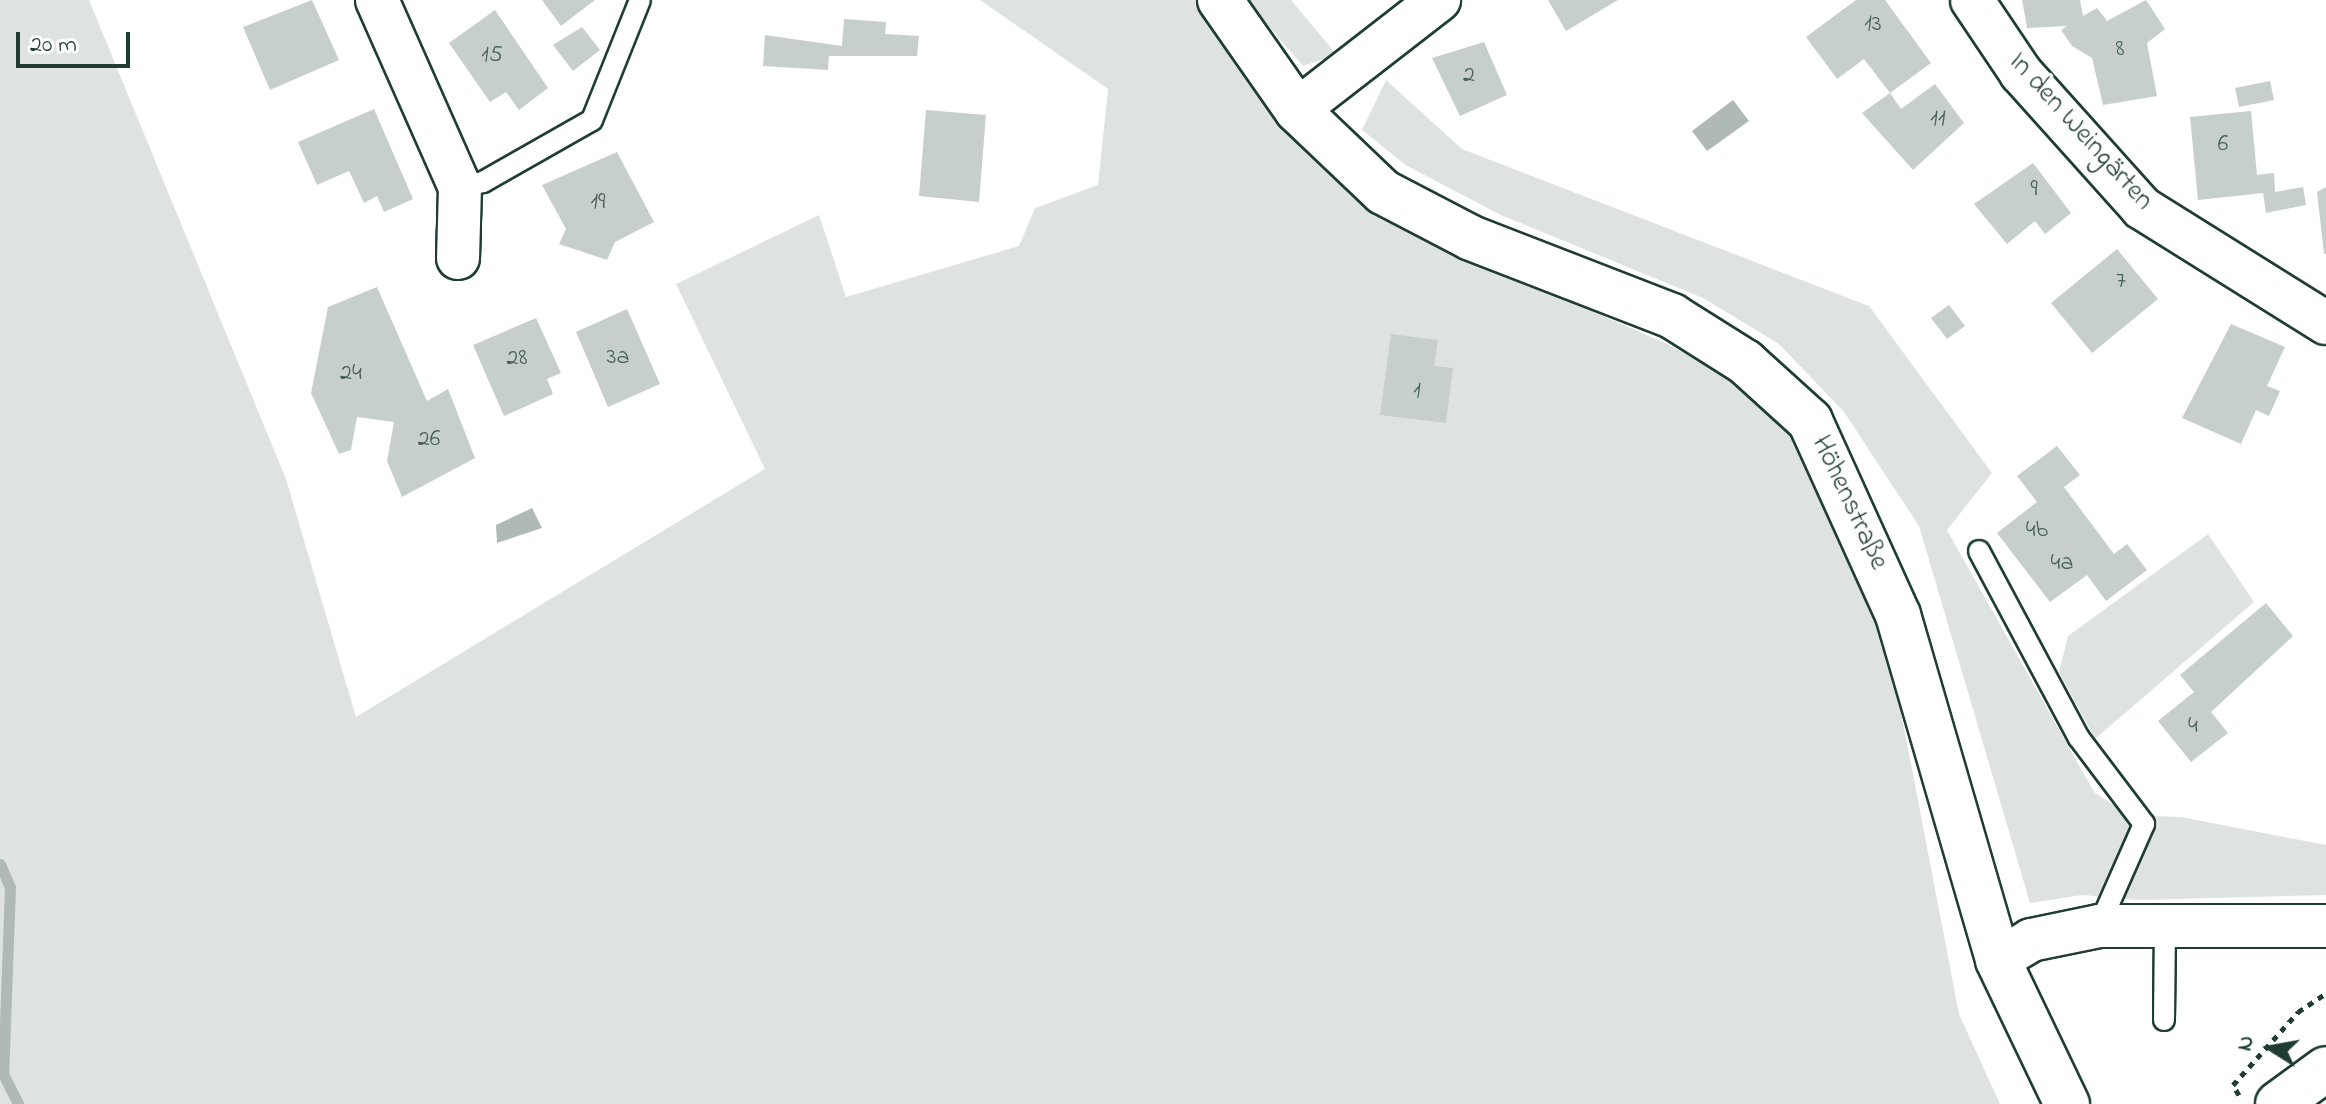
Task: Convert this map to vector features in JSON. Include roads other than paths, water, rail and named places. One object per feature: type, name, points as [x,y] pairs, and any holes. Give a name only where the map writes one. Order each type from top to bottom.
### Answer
[{"type":"main road","name":"Höhenstraße","points":[[1220,0],[1297,110],[1383,192],[1471,238],[1672,316],[1745,362],[1810,421],[1898,615],[1998,960],[2067,1104]]},
{"type":"main road","points":[[2278,1104],[2326,1069]]},
{"type":"street","points":[[377,0],[460,187],[458,258]]},
{"type":"street","points":[[1297,110],[1439,0]]},
{"type":"street","name":"In den Weingärten","points":[[1972,0],[2021,73],[2142,208],[2326,323]]},
{"type":"street","points":[[1998,960],[2031,940],[2099,926],[2165,921],[2326,926]]},
{"type":"lane","points":[[460,187],[483,182],[592,120],[640,0]]},
{"type":"lane","points":[[1979,551],[2079,738],[2144,824],[2099,926]]},
{"type":"lane","points":[[2164,1020],[2165,921]]},
{"type":"waterway","points":[[0,864],[10,887],[3,1074],[18,1104]]}]
